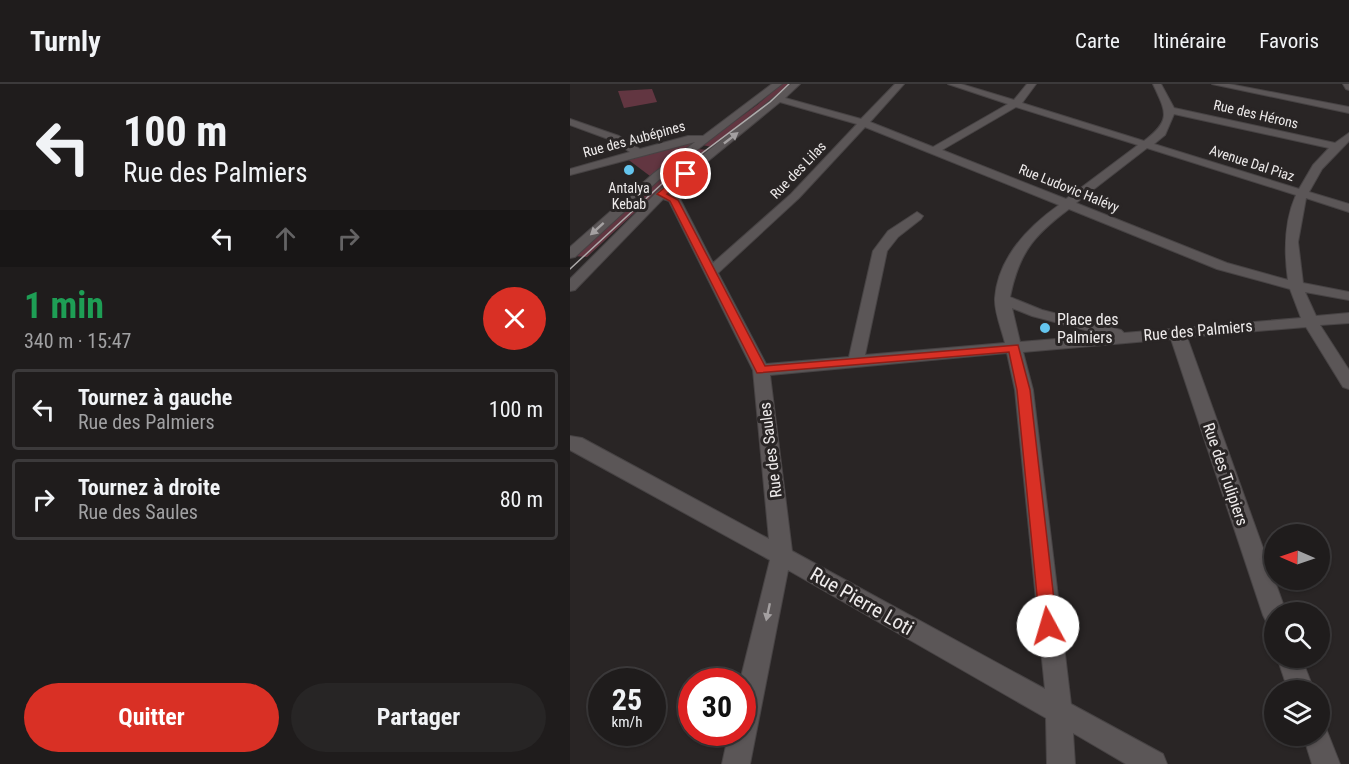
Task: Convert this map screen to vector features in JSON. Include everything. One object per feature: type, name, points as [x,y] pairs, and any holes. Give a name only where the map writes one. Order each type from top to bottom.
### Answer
[{"type":"street","points":[[570,254],[658,176],[778,84]]},
{"type":"street","points":[[573,280],[661,194],[796,84]]},
{"type":"street","name":"Rue des Lilas","points":[[712,271],[795,196],[900,84]]},
{"type":"street","name":"Avenue Dal Piaz","points":[[952,84],[1349,208]]},
{"type":"street","points":[[935,150],[1017,103],[1032,84]]},
{"type":"street","points":[[1061,764],[1024,390],[1002,299],[1009,268],[1024,242],[1165,127],[1170,110],[1157,84]]},
{"type":"street","points":[[1216,84],[1349,110]]},
{"type":"street","name":"Rue Ludovic Halévy","points":[[780,99],[864,123],[1221,266],[1296,287],[1349,296]]},
{"type":"street","name":"Rue des Hérons","points":[[1170,110],[1336,146]]},
{"type":"street","points":[[570,122],[615,138],[637,153]]},
{"type":"street","points":[[1349,136],[1336,146],[1319,165],[1301,194],[1293,216],[1292,248],[1296,287],[1312,320],[1349,383]]},
{"type":"street","name":"Rue des Aubépines","points":[[570,172],[688,139],[706,139]]},
{"type":"street","name":"Rue des Saules","points":[[661,194],[674,200],[761,370],[783,556]]},
{"type":"street","points":[[856,361],[880,251],[893,234],[917,216]]},
{"type":"street","points":[[1002,299],[1038,313],[1129,336]]},
{"type":"street","name":"Rue des Palmiers","points":[[761,370],[1349,318]]},
{"type":"street","name":"Rue des Tulipiers","points":[[1177,332],[1270,602]]},
{"type":"street","name":"Rue Pierre Loti","points":[[570,443],[575,443],[783,556],[1153,764]]},
{"type":"street","points":[[756,668],[775,576],[783,556]]},
{"type":"street","points":[[736,764],[739,746]]},
{"type":"street","points":[[1320,746],[1326,764]]},
{"type":"shaded area","points":[[781,84],[791,84],[753,117],[712,147],[702,145],[757,105]]},
{"type":"shaded area","points":[[652,89],[657,102],[624,108],[618,91]]},
{"type":"shaded area","points":[[692,141],[694,144],[650,176],[626,158],[639,154],[643,156]]},
{"type":"shaded area","points":[[697,149],[708,150],[662,187],[587,257],[573,256],[643,191]]},
{"type":"tram line","points":[[570,269],[665,181],[770,102],[789,84]]},
{"type":"place","name":"Antalya Kebab","points":[[629,170]]},
{"type":"place","name":"Place des Palmiers","points":[[1045,328]]},
{"type":"route","points":[[686,174],[661,194],[674,200],[761,370],[1014,348],[1024,390],[1048,626]]}]
